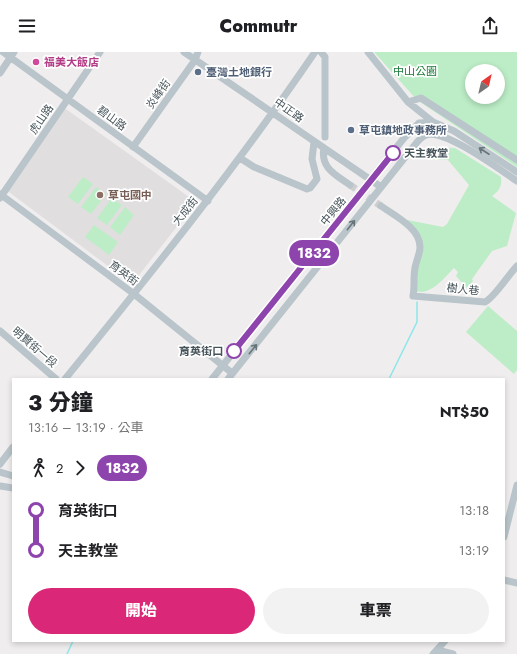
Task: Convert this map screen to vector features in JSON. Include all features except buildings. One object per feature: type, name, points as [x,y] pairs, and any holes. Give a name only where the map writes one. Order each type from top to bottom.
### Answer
[{"type":"street","name":"碧山路","points":[[3,52],[12,55],[68,99],[208,201]]},
{"type":"street","name":"虎山路","points":[[1,196],[100,52]]},
{"type":"street","name":"中正路","points":[[184,52],[274,112],[314,142],[381,187]]},
{"type":"street","name":"炎峰街","points":[[133,147],[195,60],[198,52]]},
{"type":"street","name":"大成街","points":[[66,378],[208,201],[274,112],[315,52]]},
{"type":"street","points":[[321,52],[325,57],[325,138]]},
{"type":"street","points":[[368,52],[408,102],[432,122],[454,131],[517,172]]},
{"type":"street","points":[[0,73],[12,55]]},
{"type":"street","points":[[408,102],[421,98],[516,156]]},
{"type":"street","points":[[432,122],[434,134],[453,141],[517,181]]},
{"type":"street","name":"中興路","points":[[213,378],[412,130],[419,123],[432,122]]},
{"type":"street","name":"中興路","points":[[230,376],[414,146],[425,135],[434,134]]},
{"type":"street","points":[[240,158],[254,167],[307,189],[310,188],[317,179],[312,159],[314,142]]},
{"type":"street","points":[[324,148],[323,157],[328,169],[350,185]]},
{"type":"street","name":"育英街","points":[[1,196],[134,294],[222,366],[230,376]]},
{"type":"street","name":"樹人巷","points":[[381,206],[402,221],[418,236],[420,247],[415,266],[415,287],[413,296],[485,302],[490,300],[503,281],[517,266]]},
{"type":"street","name":"明賢街一段","points":[[0,331],[55,378]]},
{"type":"street","points":[[0,464],[12,448]]},
{"type":"street","points":[[0,472],[12,476]]},
{"type":"street","points":[[505,533],[517,485]]},
{"type":"street","points":[[0,486],[12,488]]},
{"type":"street","points":[[505,580],[517,583]]},
{"type":"street","points":[[435,652],[445,642]]},
{"type":"street","points":[[435,652],[453,654]]},
{"type":"shaded area","name":"草屯國中","points":[[63,107],[196,202],[132,284],[5,189]]},
{"type":"green space","name":"中山公園","points":[[374,52],[517,52],[517,167],[417,100]]},
{"type":"green space","points":[[425,148],[455,148],[501,177],[500,188],[492,196],[516,213],[507,246],[492,251],[467,288],[456,276],[458,272],[454,268],[432,289],[421,292],[415,291],[419,240],[402,219],[443,227],[447,224],[469,185],[448,160],[428,159],[417,153]]},
{"type":"green space","points":[[83,177],[93,184],[78,204],[68,197]]},
{"type":"green space","points":[[96,187],[106,194],[91,214],[81,207]]},
{"type":"green space","points":[[112,198],[122,205],[107,225],[97,218]]},
{"type":"green space","points":[[125,207],[134,215],[120,235],[110,227]]},
{"type":"green space","points":[[94,225],[118,242],[109,255],[85,237]]},
{"type":"green space","points":[[488,306],[517,331],[517,370],[514,374],[466,332]]},
{"type":"waterway","points":[[389,378],[417,322],[417,302]]},
{"type":"waterway","points":[[67,654],[73,642]]},
{"type":"tunnel","points":[[350,185],[381,206]]},
{"type":"bus line","name":"1832","points":[[234,351],[393,153]]},
{"type":"place","name":"福美大飯店","points":[[36,62]]},
{"type":"place","name":"臺灣土地銀行","points":[[198,72]]},
{"type":"place","name":"草屯鎮地政事務所","points":[[351,130]]},
{"type":"place","name":"天主教堂","points":[[393,153]]},
{"type":"place","name":"草屯國中","points":[[100,195]]},
{"type":"place","name":"育英街口","points":[[234,351]]}]
